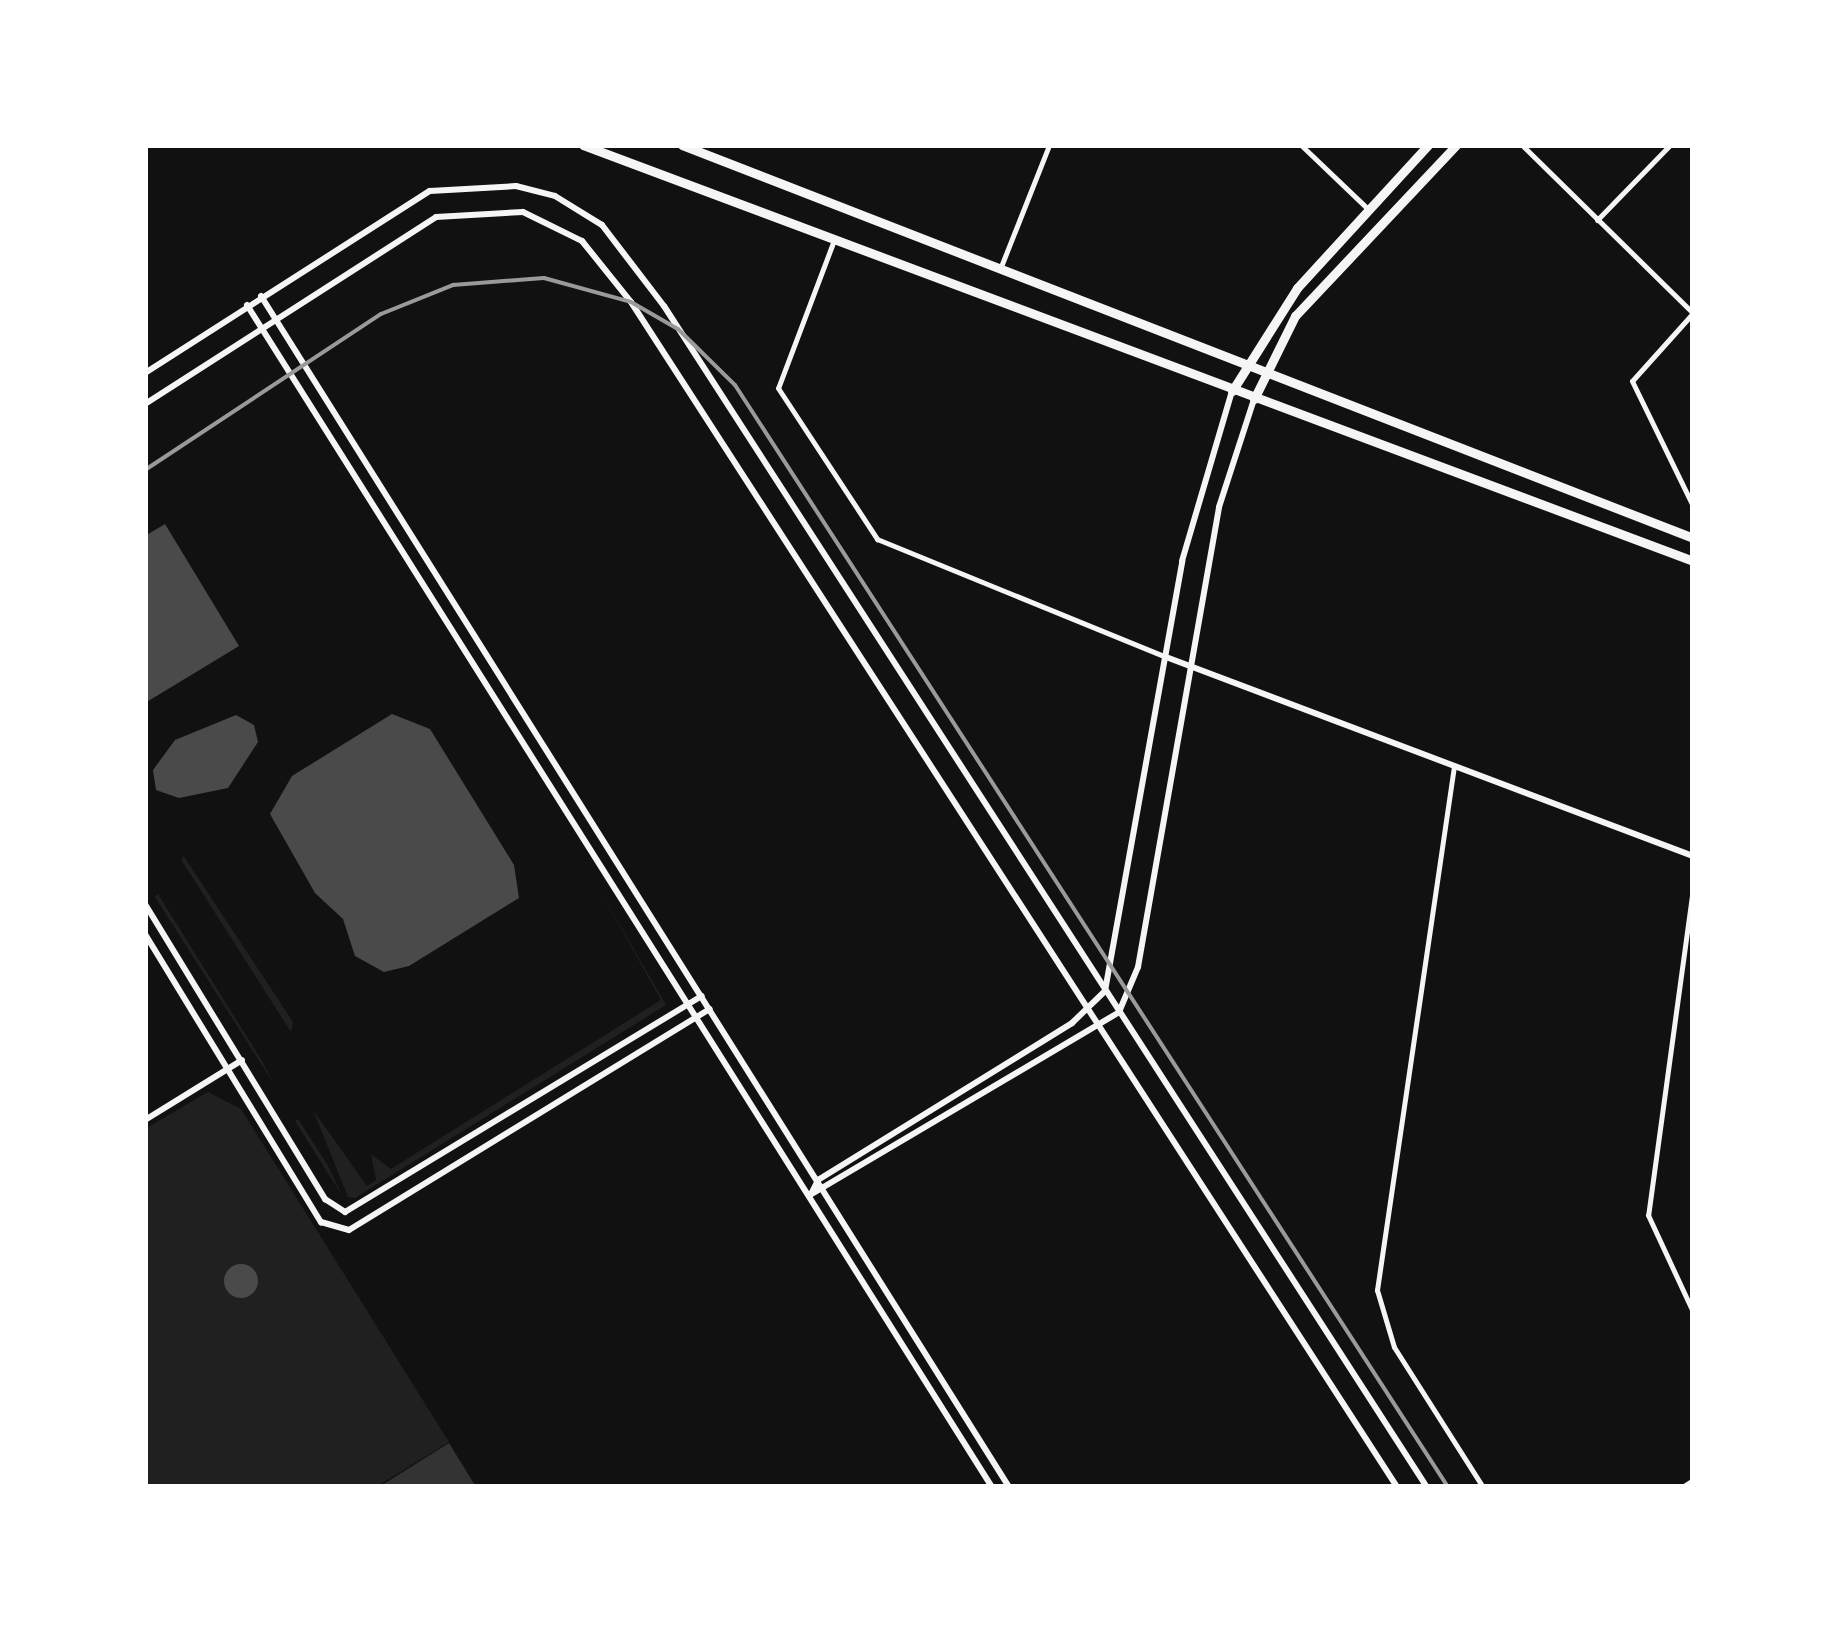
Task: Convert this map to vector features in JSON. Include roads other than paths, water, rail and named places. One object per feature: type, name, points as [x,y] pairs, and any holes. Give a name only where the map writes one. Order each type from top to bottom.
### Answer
[{"type":"main road","points":[[583,145],[1693,561]]},
{"type":"main road","points":[[682,145],[1693,538]]},
{"type":"main road","points":[[1232,391],[1244,366],[1368,208],[1428,145]]},
{"type":"main road","points":[[1254,399],[1264,373],[1323,281],[1456,145]]},
{"type":"street","points":[[1000,268],[1049,145]]},
{"type":"street","points":[[1301,145],[1368,208]]},
{"type":"street","points":[[1522,145],[1693,313],[1632,381],[1693,506]]},
{"type":"street","points":[[1597,220],[1670,145]]},
{"type":"street","points":[[145,373],[406,200],[456,185],[545,192],[602,226],[653,289],[1427,1487]]},
{"type":"street","points":[[145,404],[416,225],[458,210],[523,212],[582,241],[631,302],[1396,1487]]},
{"type":"street","points":[[834,240],[778,388],[878,539],[1192,668],[1693,856]]},
{"type":"street","points":[[262,296],[1009,1487]]},
{"type":"street","points":[[248,305],[992,1487]]},
{"type":"street","points":[[810,1195],[818,1180],[1088,1011],[1105,990],[1194,505],[1232,391]]},
{"type":"street","points":[[810,1195],[826,1194],[1119,1012],[1138,967],[1219,508],[1254,399]]},
{"type":"street","points":[[1454,766],[1377,1290],[1394,1347],[1483,1487]]},
{"type":"street","points":[[1693,888],[1648,1214],[1693,1312]]},
{"type":"street","points":[[145,904],[325,1199],[357,1212],[702,996]]},
{"type":"street","points":[[145,934],[321,1222],[348,1230],[710,1008]]},
{"type":"street","points":[[145,1120],[242,1060]]},
{"type":"street","points":[[1682,1487],[1693,1480]]},
{"type":"railway","points":[[145,470],[381,314],[453,285],[544,278],[631,302],[678,329],[735,385],[1448,1487]]}]
